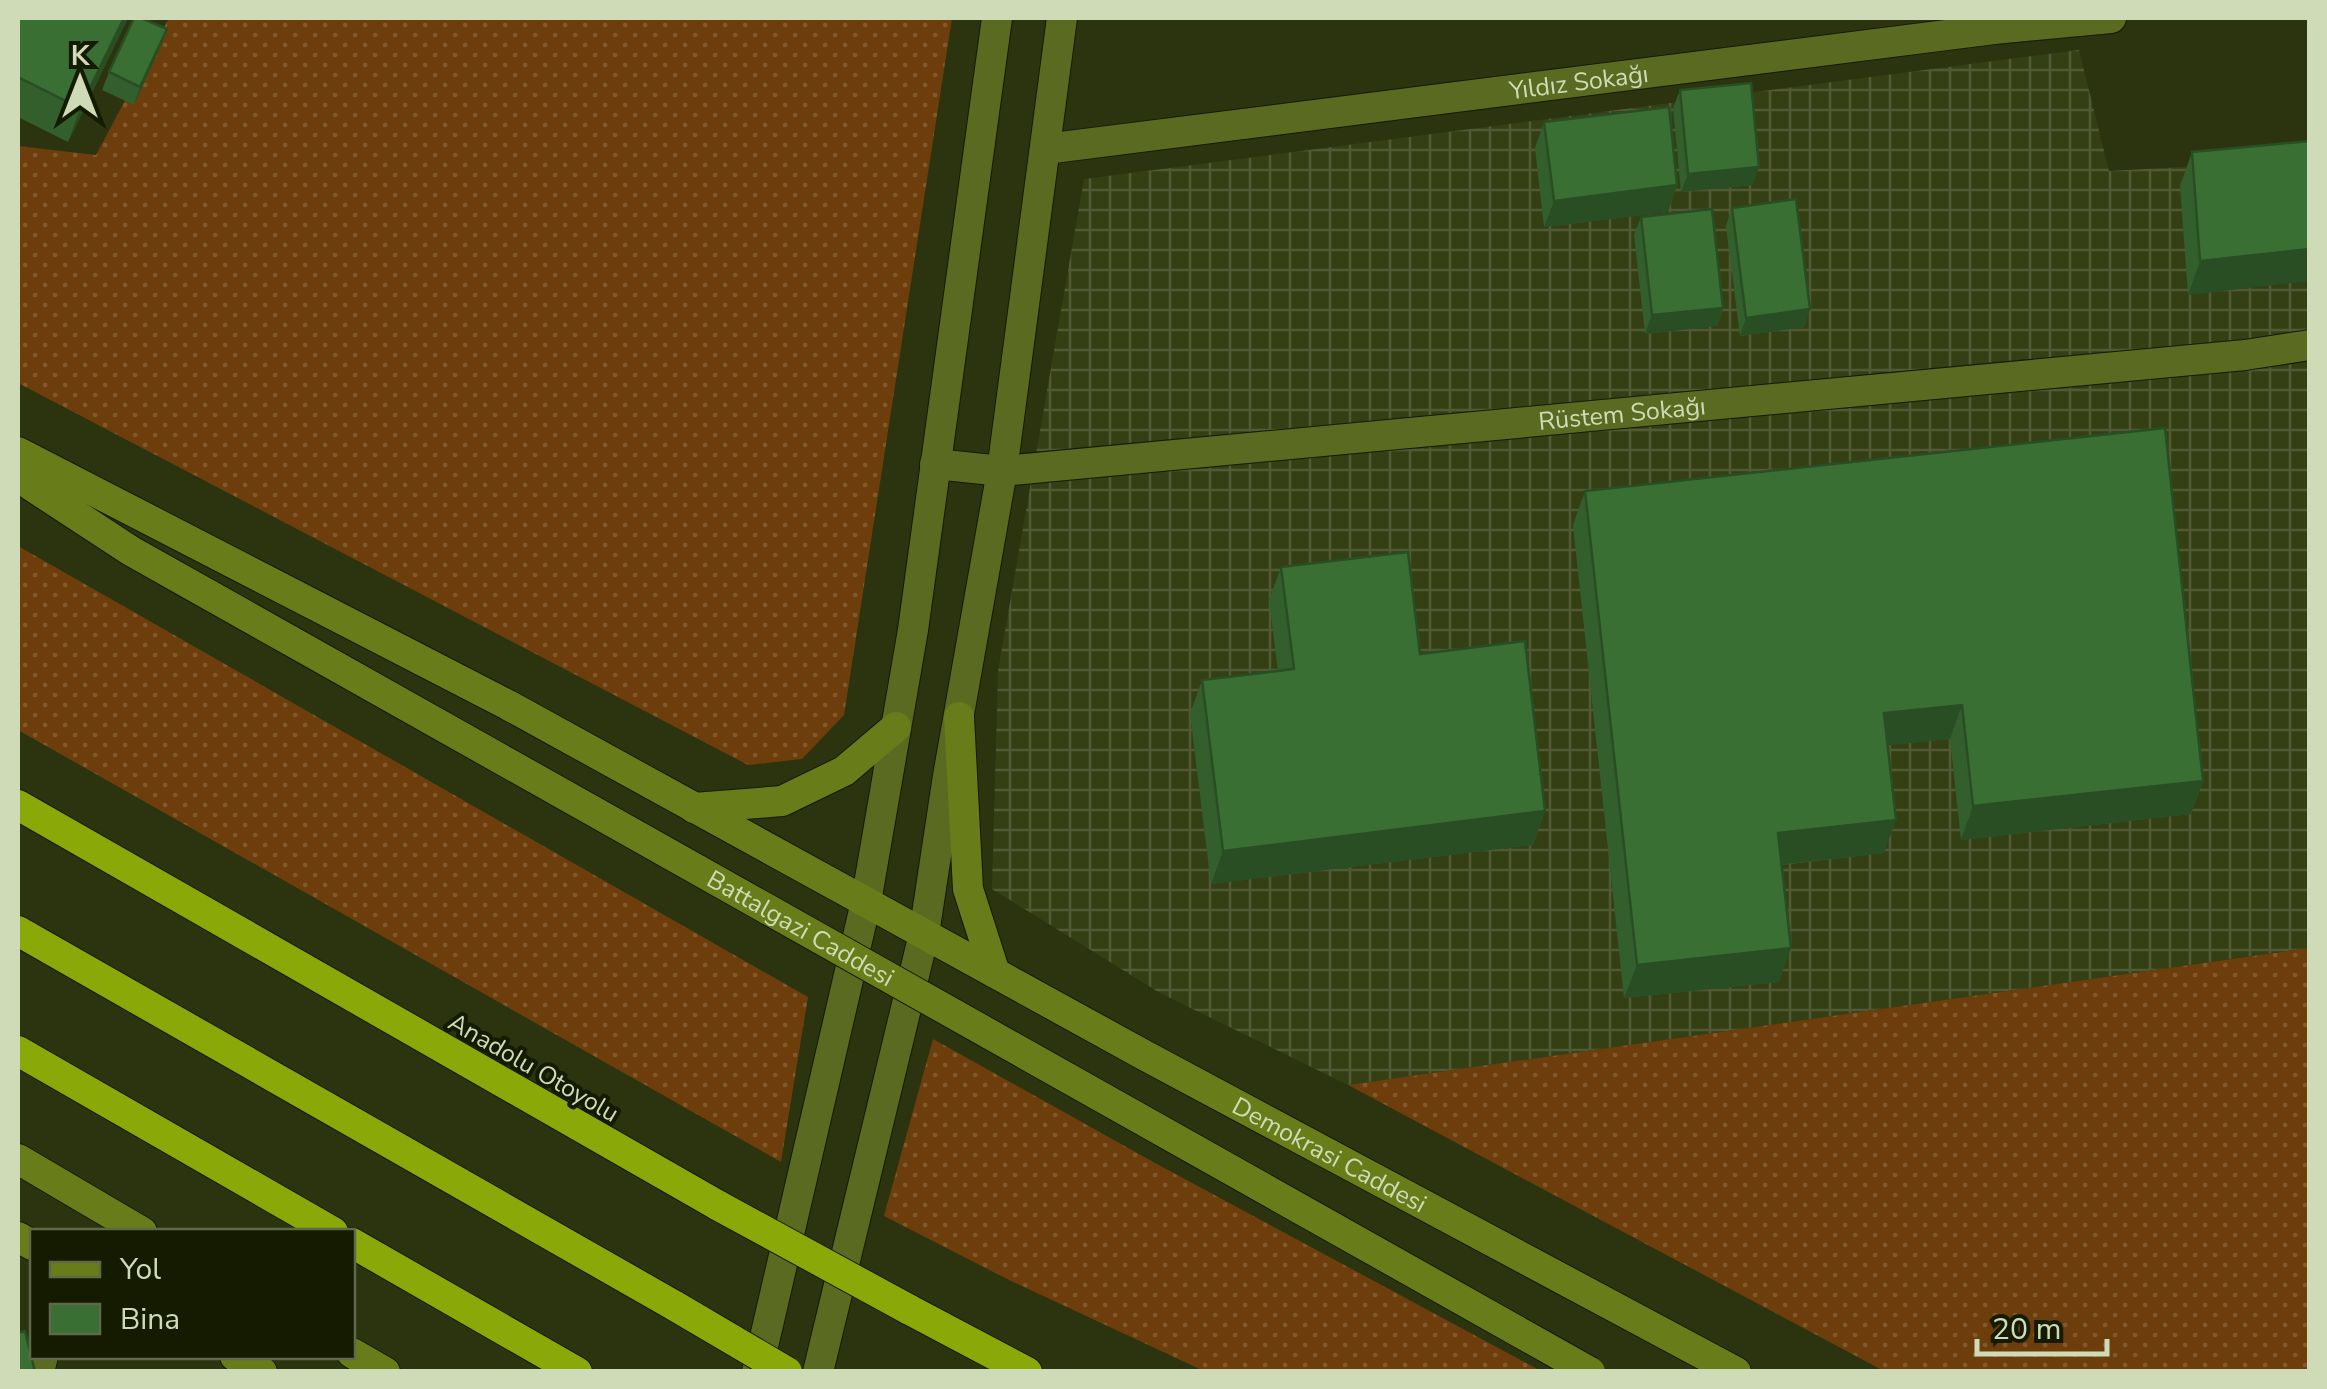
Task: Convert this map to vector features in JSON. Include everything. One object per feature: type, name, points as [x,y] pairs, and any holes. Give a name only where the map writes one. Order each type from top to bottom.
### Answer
[{"type":"highway","name":"Anadolu Otoyolu","points":[[18,805],[719,1206],[1027,1372]]},
{"type":"highway","points":[[18,931],[787,1372]]},
{"type":"highway","points":[[18,1051],[328,1229]]},
{"type":"highway","points":[[355,1245],[577,1372]]},
{"type":"main road","points":[[18,452],[490,696],[924,934]]},
{"type":"main road","name":"Battalgazi Caddesi","points":[[18,478],[131,551],[1590,1372]]},
{"type":"main road","points":[[958,717],[968,889],[995,973]]},
{"type":"main road","points":[[694,808],[782,801],[844,771],[896,727]]},
{"type":"main road","name":"Demokrasi Caddesi","points":[[924,934],[1736,1372]]},
{"type":"main road","points":[[18,1159],[137,1229]]},
{"type":"main road","points":[[355,1355],[385,1372]]},
{"type":"main road","points":[[240,1359],[262,1372]]},
{"type":"street","points":[[757,1372],[866,902],[896,727],[996,18]]},
{"type":"street","points":[[818,1372],[924,934],[1002,471],[1062,18]]},
{"type":"street","name":"Yıldız Sokağı","points":[[1045,149],[1994,29],[2111,18]]},
{"type":"street","name":"Rüstem Sokağı","points":[[934,464],[1002,471],[2225,357],[2310,345]]},
{"type":"shaded area","points":[[169,18],[952,18],[844,715],[802,759],[748,765],[18,383],[18,146],[96,155]]},
{"type":"shaded area","points":[[2079,50],[2109,171],[2309,160],[2309,948],[1348,1085],[1160,993],[992,889],[998,671],[1084,179]]},
{"type":"shaded area","points":[[18,546],[808,997],[781,1162],[18,730]]},
{"type":"shaded area","points":[[2309,948],[2309,1371],[1884,1371],[1348,1085]]},
{"type":"shaded area","points":[[933,1039],[1541,1371],[1204,1371],[1009,1280],[884,1216]]},
{"type":"building","points":[[18,18],[124,18],[80,108],[18,77]]},
{"type":"building","points":[[134,18],[167,29],[140,87],[109,72]]},
{"type":"building","points":[[1751,83],[1759,167],[1688,174],[1680,90]]},
{"type":"building","points":[[1669,107],[1677,185],[1554,201],[1544,122]]},
{"type":"building","points":[[2310,141],[2310,249],[2200,261],[2192,152]]},
{"type":"building","points":[[1796,199],[1810,309],[1746,318],[1732,208]]},
{"type":"building","points":[[1712,209],[1723,308],[1652,315],[1641,217]]},
{"type":"building","points":[[2165,428],[2203,781],[1973,806],[1962,705],[1884,713],[1896,820],[1778,833],[1791,948],[1637,965],[1585,491]]},
{"type":"building","points":[[1408,552],[1420,654],[1525,641],[1545,811],[1223,851],[1202,680],[1294,669],[1281,567]]},
{"type":"building","points":[[25,1331],[35,1372],[18,1372],[18,1333]]}]
